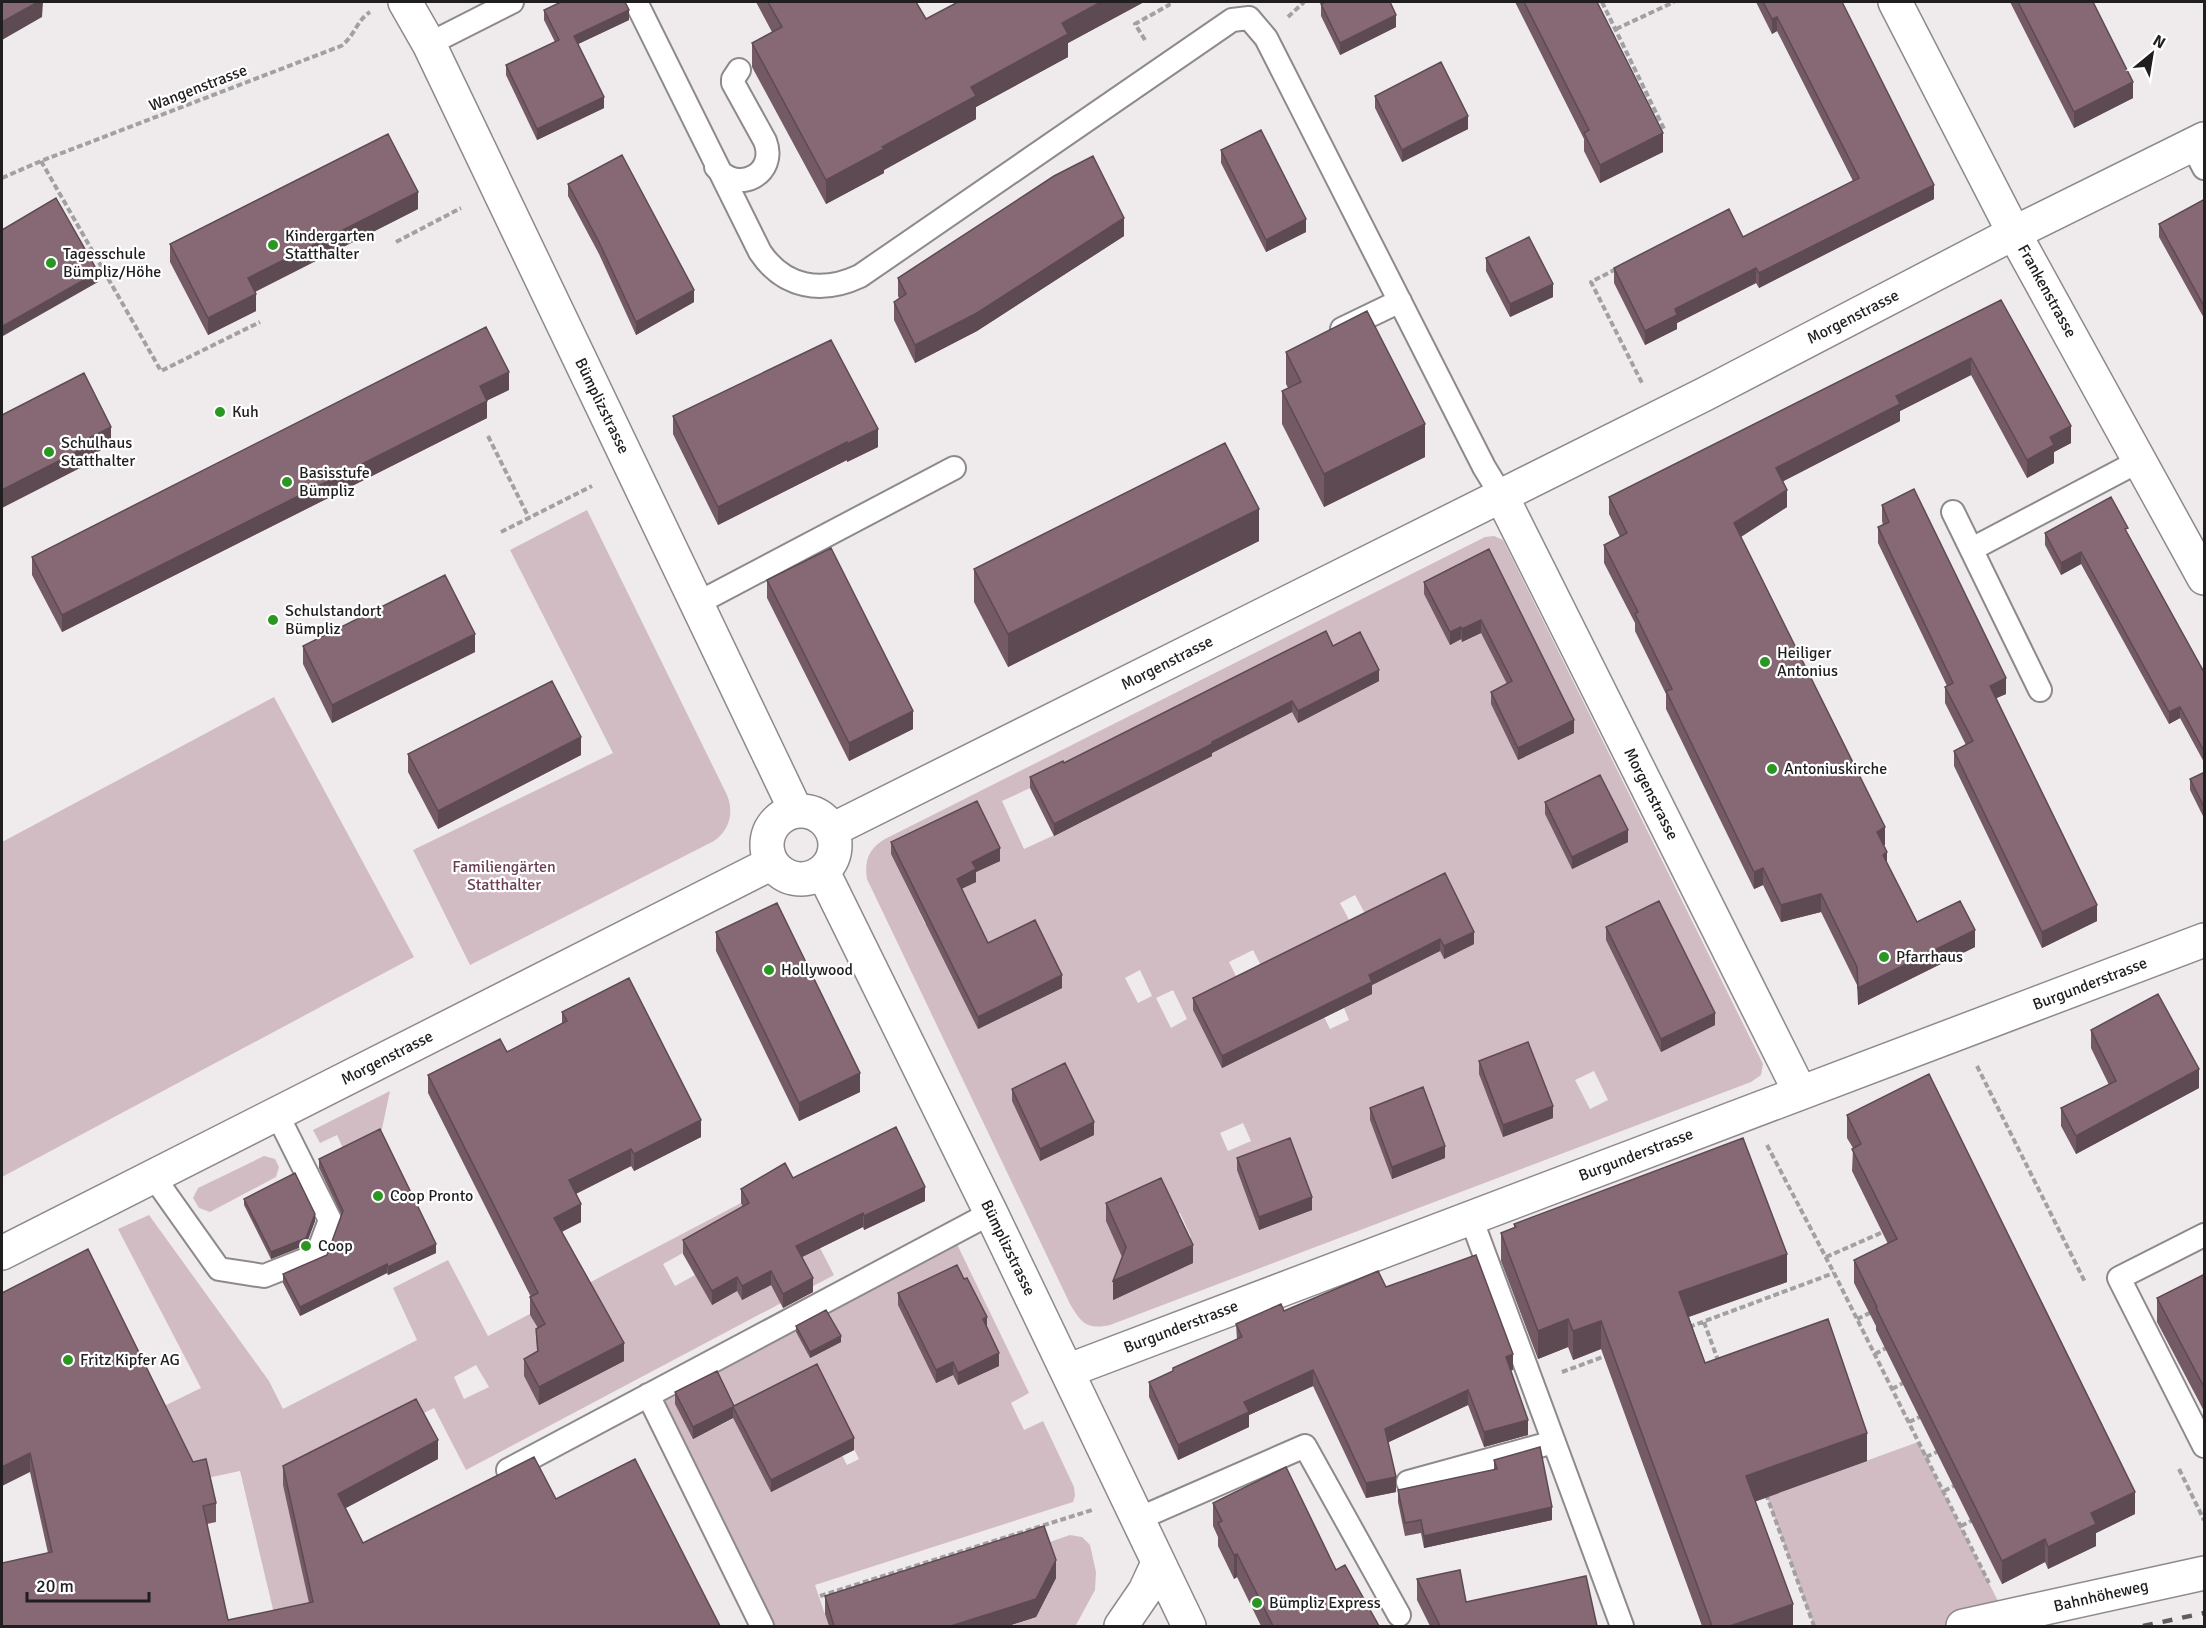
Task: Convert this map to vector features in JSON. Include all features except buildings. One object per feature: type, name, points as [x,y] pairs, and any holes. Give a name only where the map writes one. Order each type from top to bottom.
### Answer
[{"type":"street","name":"Bümplizstrasse","points":[[405,2],[429,44],[796,811]]},
{"type":"street","name":"Frankenstrasse","points":[[1895,2],[2014,233],[2205,578]]},
{"type":"street","name":"Morgenstrasse","points":[[832,830],[1694,399],[2014,233],[2200,151]]},
{"type":"street","name":"Morgenstrasse","points":[[1501,495],[1800,1092]]},
{"type":"street","points":[[796,811],[806,811],[824,819],[832,830],[836,850],[830,864],[823,872],[807,879],[793,879],[777,870],[767,852],[769,833],[779,818],[796,811]]},
{"type":"street","name":"Morgenstrasse","points":[[2,1253],[772,863]]},
{"type":"street","name":"Bümplizstrasse","points":[[823,872],[991,1213],[1188,1626]]},
{"type":"street","name":"Burgunderstrasse","points":[[1067,1371],[2205,940]]},
{"type":"street","points":[[1121,1626],[1145,1591],[1158,1563]]},
{"type":"street","name":"Bahnhöheweg","points":[[1963,1626],[2205,1573]]},
{"type":"lane","points":[[429,44],[512,2]]},
{"type":"lane","points":[[636,2],[749,233],[767,262],[787,278],[806,285],[824,287],[854,279],[873,267],[1232,20],[1248,18],[1266,38],[1484,467],[1501,495]]},
{"type":"lane","points":[[716,167],[728,178],[742,181],[754,178],[763,170],[767,162],[768,152],[765,141],[733,83],[739,70]]},
{"type":"lane","points":[[1324,338],[1401,301]]},
{"type":"lane","points":[[1972,549],[2141,460]]},
{"type":"lane","points":[[696,604],[954,468]]},
{"type":"lane","points":[[1953,512],[2040,690]]},
{"type":"lane","points":[[153,1176],[219,1269],[264,1276],[317,1255],[330,1220],[277,1114]]},
{"type":"lane","points":[[508,1470],[991,1213]]},
{"type":"lane","points":[[1471,1218],[1622,1626]]},
{"type":"lane","points":[[2205,1235],[2119,1278],[2205,1446]]},
{"type":"lane","points":[[648,1395],[762,1626]]},
{"type":"lane","points":[[1408,1482],[1554,1442]]},
{"type":"lane","points":[[1138,1519],[1305,1446],[1399,1616]]},
{"type":"lane","points":[[1582,1584],[1605,1579]]},
{"type":"path","points":[[1148,45],[1135,24],[1169,5],[1167,2]]},
{"type":"path","points":[[1602,2],[1664,129]]},
{"type":"path","points":[[1616,30],[1674,2]]},
{"type":"path","name":"Wangenstrasse","points":[[2,178],[341,46],[350,38],[362,19],[373,10]]},
{"type":"path","points":[[41,161],[161,371],[260,322]]},
{"type":"path","points":[[396,242],[461,208]]},
{"type":"path","points":[[1620,267],[1591,282],[1642,383]]},
{"type":"path","points":[[488,436],[529,518]]},
{"type":"path","points":[[501,532],[592,486]]},
{"type":"path","points":[[1986,1085],[1990,1091]]},
{"type":"path","points":[[1752,1112],[2006,1617]]},
{"type":"path","points":[[1826,1257],[1883,1233]]},
{"type":"path","points":[[1686,1328],[1834,1273]]},
{"type":"path","points":[[1857,1319],[1876,1310]]},
{"type":"path","points":[[1704,1322],[1720,1365]]},
{"type":"path","points":[[1875,1354],[1893,1345]]},
{"type":"path","points":[[1554,1375],[1610,1355]]},
{"type":"path","points":[[1892,1389],[1910,1379]]},
{"type":"path","points":[[1909,1422],[1931,1412]]},
{"type":"path","points":[[1926,1457],[1944,1448]]},
{"type":"path","points":[[1944,1491],[1965,1480]]},
{"type":"path","points":[[1763,1486],[1814,1626]]},
{"type":"path","points":[[820,1596],[1096,1509]]},
{"type":"path","points":[[1961,1526],[1978,1517]]},
{"type":"green space","name":"Familiengärten Statthalter","points":[[587,510],[727,795],[730,808],[729,820],[724,832],[714,841],[470,965],[413,850],[613,753],[510,550]]},
{"type":"green space","points":[[1494,536],[1503,540],[1763,1064],[1761,1075],[1751,1082],[1110,1325],[1090,1326],[1086,1324],[1070,1304],[867,879],[866,866],[871,851],[885,839],[1485,537]],"holes":[[[1489,561],[1481,633],[1463,642],[1461,639]],[[1063,773],[1085,821],[1024,849],[1002,801]],[[892,854],[963,905],[925,924]],[[1445,886],[1444,959],[1440,951],[1422,960]],[[1355,895],[1368,919],[1353,927],[1340,903]],[[1253,950],[1274,991],[1241,986],[1229,962]],[[1296,960],[1372,994],[1344,1008],[1349,1020],[1330,1029]],[[1140,970],[1152,996],[1138,1003],[1125,978]],[[1173,990],[1187,1019],[1171,1028],[1156,998]],[[1594,1071],[1608,1100],[1590,1109],[1575,1080]],[[1243,1123],[1251,1141],[1228,1151],[1220,1133]],[[1180,1213],[1191,1237],[1126,1265],[1171,1216]]]},
{"type":"green space","points":[[274,697],[414,957],[2,1177],[2,842]]},
{"type":"green space","points":[[390,1091],[380,1138],[346,1155],[337,1135],[320,1143],[313,1130]]},
{"type":"green space","points":[[264,1156],[275,1159],[279,1167],[276,1177],[210,1212],[199,1208],[193,1198],[198,1188]]},
{"type":"green space","points":[[741,1203],[777,1267],[820,1248],[834,1275],[466,1470],[434,1408],[284,1484],[313,1621],[277,1626],[240,1471],[193,1481],[158,1409],[201,1388],[118,1229],[149,1215],[269,1381],[283,1409],[417,1340],[393,1288],[448,1260],[488,1336]],"holes":[[[743,1220],[743,1300],[737,1291],[712,1305],[695,1275],[675,1286],[663,1264]],[[476,1365],[489,1387],[464,1399],[454,1377]]]},
{"type":"green space","points":[[955,1240],[1029,1393],[1011,1403],[1024,1430],[1043,1421],[1074,1487],[1075,1496],[1073,1502],[815,1585],[829,1626],[775,1626],[665,1406],[666,1397],[794,1327],[810,1358],[840,1342],[824,1311]],"holes":[[[936,1275],[981,1374],[958,1385],[953,1375],[936,1382],[927,1292],[922,1281]],[[827,1395],[859,1459],[847,1465],[815,1402]],[[778,1396],[771,1492],[733,1419]]]},
{"type":"green space","points":[[1918,1442],[2006,1617],[1963,1626],[1814,1626],[1767,1497]]},
{"type":"green space","points":[[1070,1535],[1082,1537],[1090,1545],[1096,1572],[1095,1590],[1076,1625],[1009,1626],[1036,1617],[1044,1544]]},
{"type":"railway","points":[[2143,1626],[2204,1613]]},
{"type":"place","name":"Kindergarten Statthalter","points":[[273,245]]},
{"type":"place","name":"Tagesschule Bümpliz/Höhe","points":[[51,263]]},
{"type":"place","name":"Kuh","points":[[220,412]]},
{"type":"place","name":"Schulhaus Statthalter","points":[[49,452]]},
{"type":"place","name":"Basisstufe Bümpliz","points":[[287,482]]},
{"type":"place","name":"Schulstandort Bümpliz","points":[[273,620]]},
{"type":"place","name":"Heiliger Antonius","points":[[1765,662]]},
{"type":"place","name":"Antoniuskirche","points":[[1772,769]]},
{"type":"place","name":"Pfarrhaus","points":[[1884,957]]},
{"type":"place","name":"Hollywood","points":[[769,970]]},
{"type":"place","name":"Coop Pronto","points":[[378,1196]]},
{"type":"place","name":"Coop","points":[[306,1246]]},
{"type":"place","name":"Fritz Kipfer AG","points":[[68,1360]]},
{"type":"place","name":"Bümpliz Express","points":[[1257,1603]]}]
